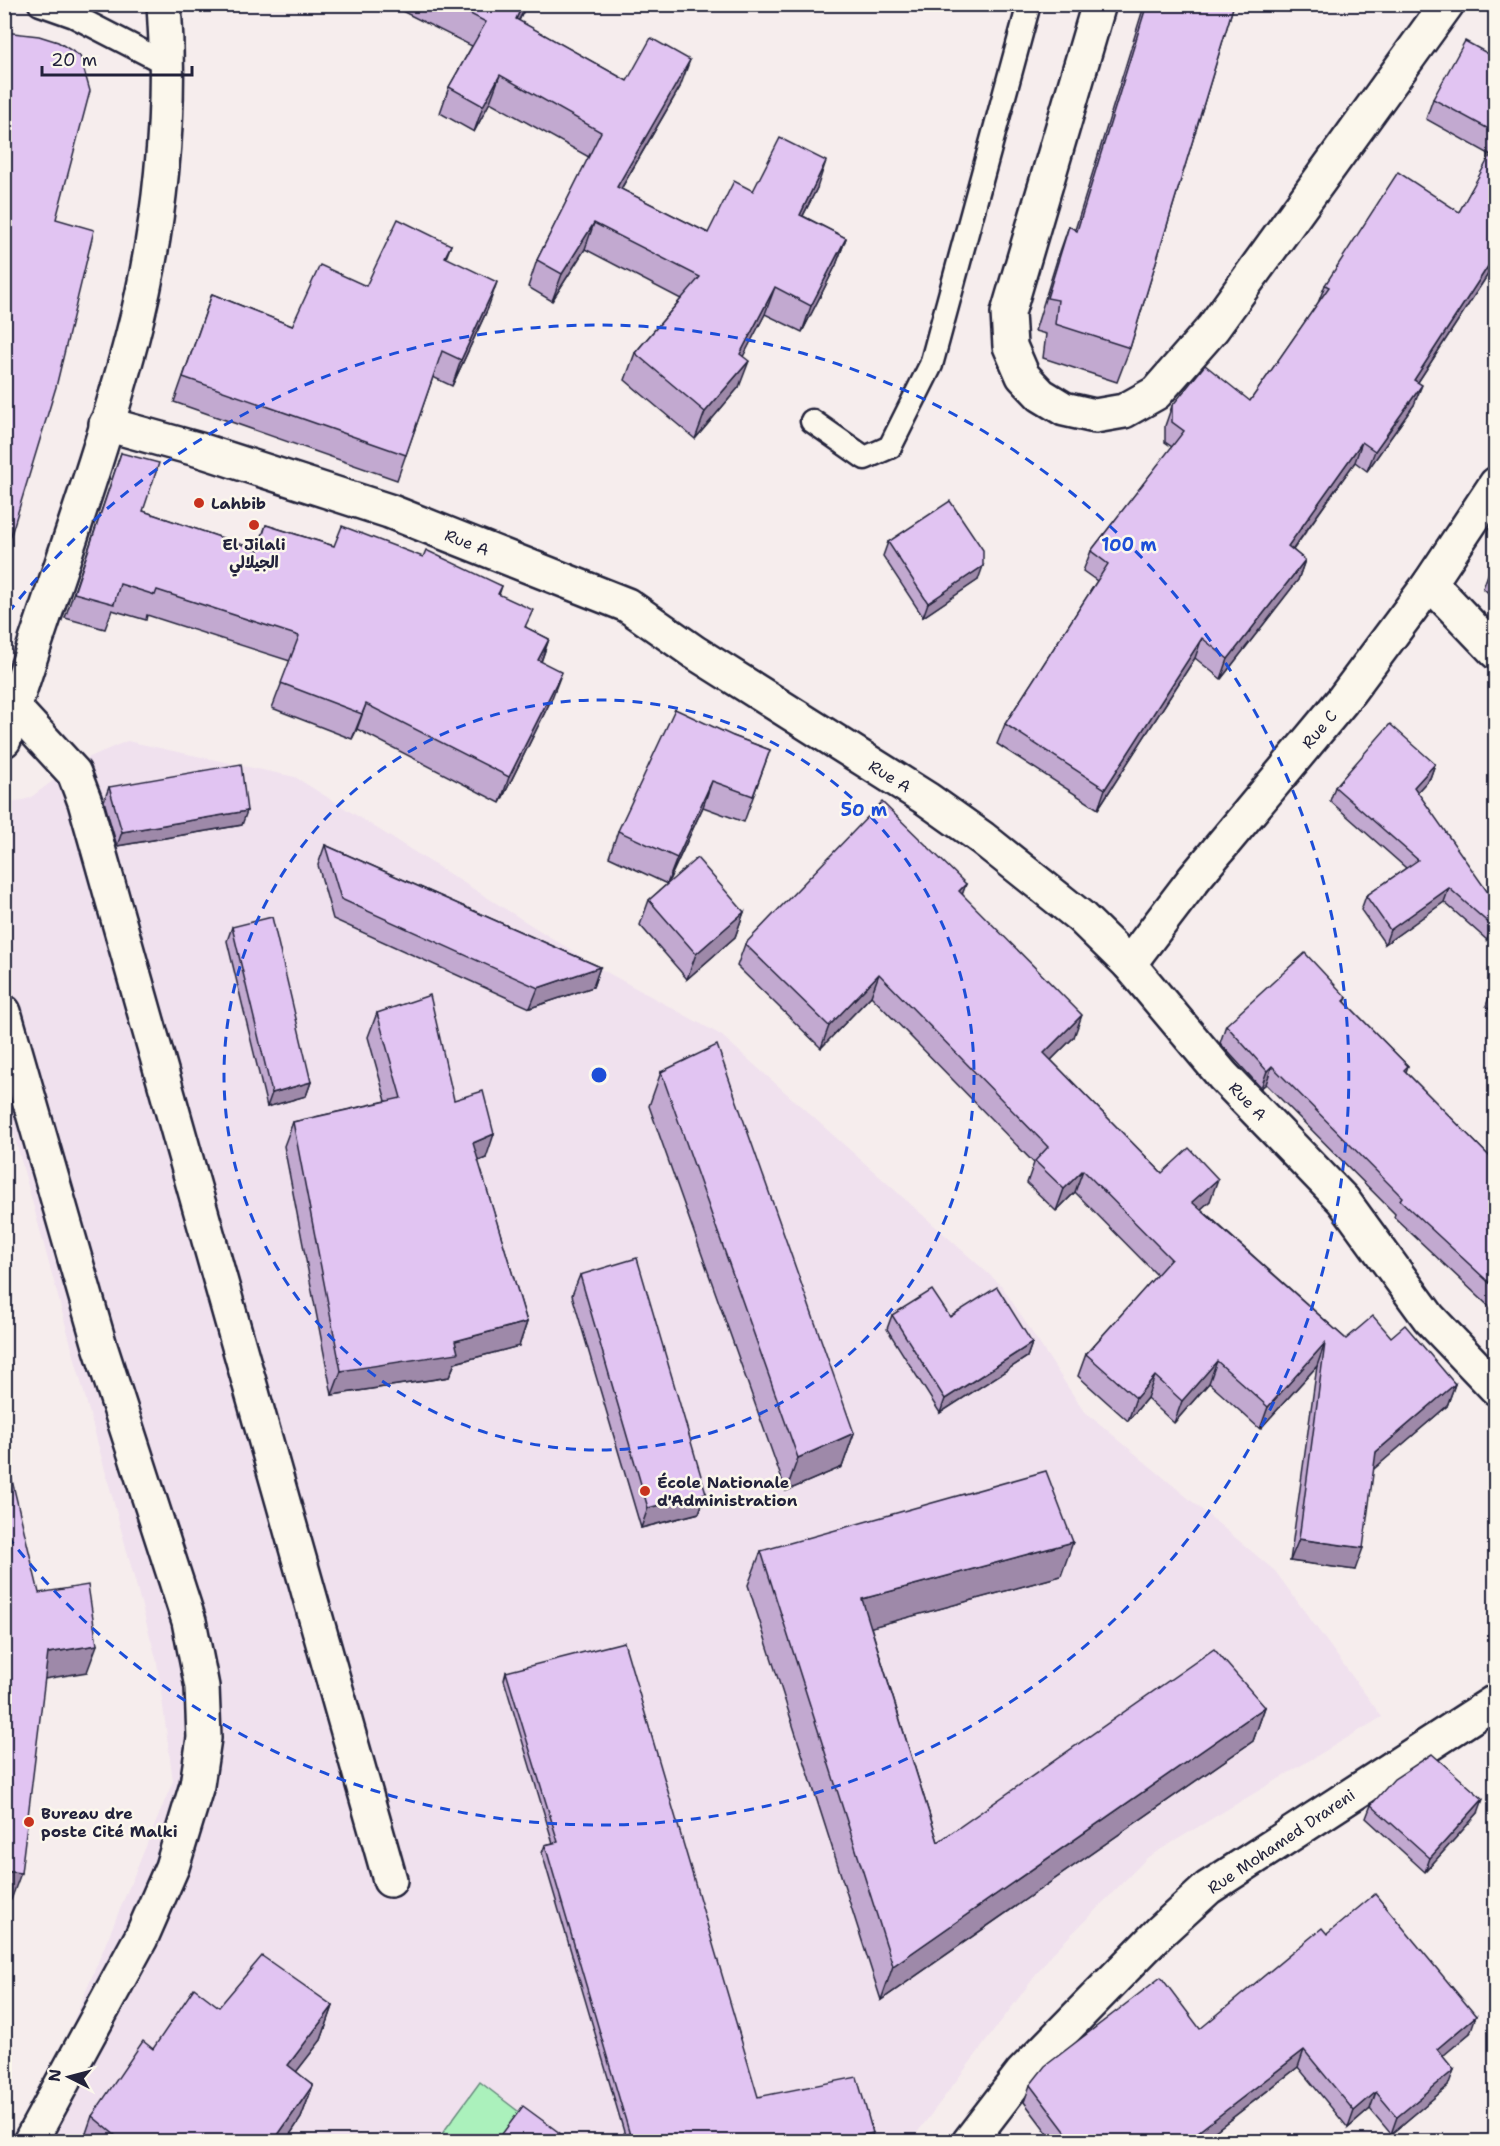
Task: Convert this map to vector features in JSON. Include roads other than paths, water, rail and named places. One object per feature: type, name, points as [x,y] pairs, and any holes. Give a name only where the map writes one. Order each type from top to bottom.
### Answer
[{"type":"street","points":[[4,740],[132,337],[149,258],[162,162],[167,64],[164,4]]},
{"type":"street","points":[[1099,4],[1008,313],[1010,346],[1023,376],[1041,395],[1064,409],[1095,416],[1124,411],[1156,393],[1192,352],[1220,318],[1447,4]]},
{"type":"street","name":"Rue A","points":[[106,423],[200,450],[389,511],[627,605],[694,652],[927,799],[982,838],[1081,917],[1129,964],[1223,1076],[1343,1200],[1429,1318],[1496,1388]]},
{"type":"street","name":"Rue C","points":[[1129,964],[1193,880],[1342,701],[1430,583],[1496,484]]},
{"type":"street","points":[[1430,583],[1496,652]]},
{"type":"street","points":[[14,708],[74,773],[85,801],[390,1880]]},
{"type":"street","points":[[4,1012],[100,1346],[189,1622],[202,1688],[204,1738],[197,1785],[168,1877],[141,1938],[30,2142]]},
{"type":"street","name":"Rue Mohamed Drareni","points":[[969,2142],[1022,2073],[1160,1932],[1208,1888],[1496,1701]]},
{"type":"lane","points":[[40,4],[75,16],[167,64]]},
{"type":"lane","points":[[812,421],[865,458],[890,447],[931,365],[1029,4]]},
{"type":"place","name":"Lahbib","points":[[199,503]]},
{"type":"place","name":"El Jilali الجيلالي","points":[[254,525]]},
{"type":"place","name":"École Nationale d'Administration","points":[[645,1491]]},
{"type":"place","name":"Bureau dre poste Cité Malki","points":[[29,1822]]}]
